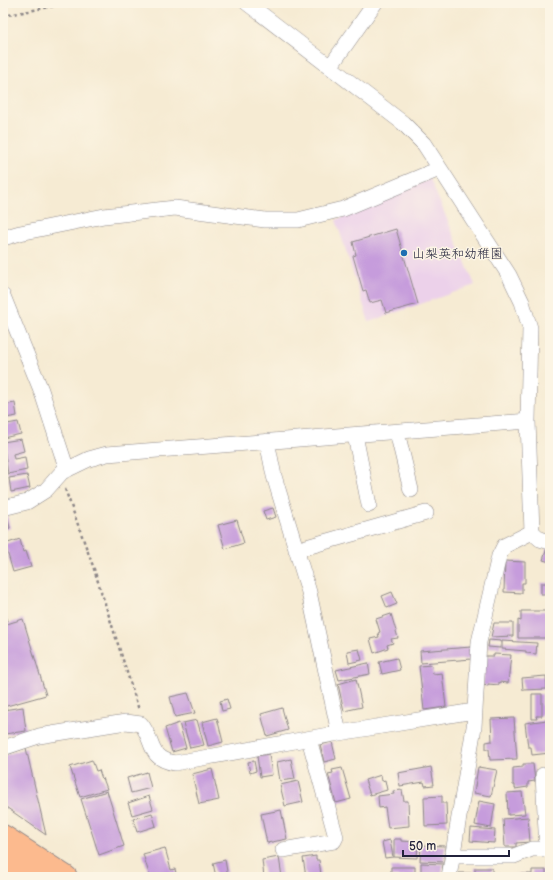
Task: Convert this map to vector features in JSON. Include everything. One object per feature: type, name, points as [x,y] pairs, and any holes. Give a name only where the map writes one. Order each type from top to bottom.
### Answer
[{"type":"highway","points":[[3,836],[66,877]]},
{"type":"highway","points":[[3,858],[32,877]]},
{"type":"street","points":[[247,3],[403,123],[424,144],[509,276],[522,302],[530,328],[528,421],[532,532],[540,539],[550,542]]},
{"type":"street","points":[[330,67],[375,3]]},
{"type":"street","points":[[3,238],[20,233],[104,216],[175,208],[264,220],[298,220],[344,209],[439,169]]},
{"type":"street","points":[[3,296],[41,390],[63,473]]},
{"type":"street","points":[[3,508],[27,502],[46,490],[63,473],[90,459],[108,454],[528,421]]},
{"type":"street","points":[[397,432],[411,490]]},
{"type":"street","points":[[355,435],[369,505]]},
{"type":"street","points":[[267,441],[274,476],[308,592],[339,733]]},
{"type":"street","points":[[296,550],[426,513]]},
{"type":"street","points":[[448,877],[474,727],[479,642],[499,556],[504,546],[532,532]]},
{"type":"street","points":[[3,746],[39,736],[126,722],[141,724],[147,731],[150,746],[156,754],[164,762],[175,763],[339,733],[474,711]]},
{"type":"street","points":[[283,850],[334,841],[336,837],[309,739]]},
{"type":"street","points":[[452,856],[514,856],[532,849],[549,849],[543,774]]},
{"type":"path","points":[[3,16],[70,3]]},
{"type":"path","points":[[63,473],[139,704],[141,724]]},
{"type":"shaded area","name":"山梨英和幼稚園","points":[[430,179],[475,285],[369,322],[336,220]]},
{"type":"building","points":[[396,229],[418,304],[386,313],[382,300],[370,303],[366,290],[363,291],[353,256],[356,255],[353,242]]},
{"type":"building","points":[[15,403],[17,416],[6,418],[7,424],[18,422],[21,434],[3,438],[3,405]]},
{"type":"building","points":[[21,439],[24,451],[13,454],[14,459],[25,457],[27,470],[8,474],[3,442]]},
{"type":"building","points":[[27,475],[30,488],[11,492],[9,478]]},
{"type":"building","points":[[273,508],[276,517],[266,520],[263,511]]},
{"type":"building","points":[[7,516],[10,528],[3,530],[3,517]]},
{"type":"building","points":[[237,520],[244,543],[225,549],[218,525]]},
{"type":"building","points":[[20,539],[23,552],[26,551],[31,567],[13,572],[5,544]]},
{"type":"building","points":[[547,548],[550,549],[550,562],[543,560]]},
{"type":"building","points":[[505,561],[525,562],[525,583],[522,583],[522,593],[504,592]]},
{"type":"building","points":[[541,583],[550,583],[550,594],[541,594]]},
{"type":"building","points":[[392,592],[397,604],[387,608],[382,596]]},
{"type":"building","points":[[3,605],[7,621],[3,622]]},
{"type":"building","points":[[521,611],[550,611],[550,638],[518,638],[518,620],[521,621]]},
{"type":"building","points":[[391,614],[398,638],[391,639],[393,643],[387,645],[388,648],[374,653],[370,639],[379,637],[378,633],[380,632],[376,619]]},
{"type":"building","points":[[23,619],[46,695],[3,707],[3,642],[7,624]]},
{"type":"building","points":[[494,623],[513,623],[513,636],[491,637]]},
{"type":"building","points":[[489,640],[501,641],[500,648],[488,647]]},
{"type":"building","points":[[502,641],[537,643],[536,654],[526,653],[526,651],[502,649]]},
{"type":"building","points":[[471,647],[472,659],[421,663],[420,651]]},
{"type":"building","points":[[359,649],[362,660],[349,663],[347,651]]},
{"type":"building","points":[[494,654],[511,655],[508,683],[499,682],[499,685],[483,685],[485,656],[494,656]]},
{"type":"building","points":[[397,658],[400,670],[382,674],[379,662]]},
{"type":"building","points":[[368,663],[370,674],[339,680],[336,670]]},
{"type":"building","points":[[432,665],[433,674],[442,673],[446,707],[424,710],[419,666]]},
{"type":"building","points":[[546,676],[547,689],[523,690],[522,678]]},
{"type":"building","points":[[356,679],[362,707],[344,711],[338,684]]},
{"type":"building","points":[[188,693],[195,713],[175,717],[170,697]]},
{"type":"building","points":[[532,694],[542,694],[542,716],[536,716],[537,719],[532,719]]},
{"type":"building","points":[[227,699],[230,709],[222,711],[220,701]]},
{"type":"building","points":[[23,707],[26,731],[5,734],[3,710]]},
{"type":"building","points":[[282,708],[288,730],[267,736],[261,714]]},
{"type":"building","points":[[217,718],[223,742],[208,746],[202,722]]},
{"type":"building","points":[[514,718],[517,759],[490,760],[489,749],[486,749],[486,742],[492,741],[491,719]]},
{"type":"building","points":[[197,720],[204,745],[190,748],[183,723]]},
{"type":"building","points":[[547,720],[550,753],[532,755],[531,747],[528,747],[525,723]]},
{"type":"building","points":[[179,723],[186,748],[172,752],[165,728]]},
{"type":"building","points":[[332,742],[336,759],[324,762],[320,745]]},
{"type":"building","points":[[26,748],[46,835],[3,805],[3,756]]},
{"type":"building","points":[[269,754],[272,775],[260,777],[257,756]]},
{"type":"building","points":[[291,759],[295,779],[280,781],[277,762]]},
{"type":"building","points":[[92,760],[96,771],[99,770],[107,789],[80,797],[70,767]]},
{"type":"building","points":[[254,761],[256,771],[250,773],[248,762]]},
{"type":"building","points":[[523,764],[533,764],[535,781],[528,782],[528,787],[515,789],[515,785],[513,785],[513,768],[523,767]]},
{"type":"building","points":[[431,767],[434,785],[425,786],[424,782],[400,786],[398,773]]},
{"type":"building","points":[[478,767],[497,770],[491,796],[474,793]]},
{"type":"building","points":[[342,768],[351,799],[336,803],[328,774],[333,773],[332,770]]},
{"type":"building","points":[[212,769],[219,800],[199,804],[192,774]]},
{"type":"building","points":[[147,772],[151,788],[131,793],[127,778]]},
{"type":"building","points":[[381,775],[382,781],[385,780],[387,790],[370,795],[365,780]]},
{"type":"building","points":[[298,781],[303,802],[285,806],[280,785]]},
{"type":"building","points":[[402,790],[404,801],[408,801],[409,826],[388,828],[385,807],[379,808],[378,796],[394,794],[393,791]]},
{"type":"building","points":[[107,791],[124,846],[99,855],[81,799]]},
{"type":"building","points":[[522,792],[525,814],[508,815],[507,793]]},
{"type":"building","points":[[149,796],[153,809],[132,815],[128,803]]},
{"type":"building","points":[[442,796],[442,803],[446,803],[447,825],[425,826],[424,797]]},
{"type":"building","points":[[479,801],[495,804],[491,828],[475,825]]},
{"type":"building","points":[[281,810],[287,839],[267,843],[261,814]]},
{"type":"building","points":[[152,813],[156,826],[137,832],[133,819]]},
{"type":"building","points":[[528,817],[530,842],[516,843],[516,847],[505,847],[503,819]]},
{"type":"building","points":[[471,828],[495,830],[494,843],[470,841]]},
{"type":"building","points":[[394,839],[418,842],[417,858],[394,857]]},
{"type":"building","points":[[390,840],[393,857],[385,858],[382,842]]},
{"type":"building","points":[[421,845],[445,846],[444,862],[420,861]]},
{"type":"building","points":[[165,848],[171,870],[175,869],[177,877],[150,877],[143,854]]},
{"type":"building","points":[[316,856],[316,860],[319,860],[321,875],[306,877],[303,858]]},
{"type":"building","points":[[279,857],[282,877],[264,877],[262,860]]},
{"type":"building","points":[[225,860],[228,877],[216,877],[213,863]]},
{"type":"building","points":[[421,863],[443,864],[442,876],[421,874]]},
{"type":"building","points":[[391,867],[415,867],[415,877],[391,877]]},
{"type":"building","points":[[475,868],[492,868],[492,877],[459,877],[459,873],[475,873]]},
{"type":"building","points":[[532,870],[546,870],[546,877],[516,877],[516,874],[532,874]]},
{"type":"place","name":"山梨英和幼稚園","points":[[404,253]]}]
